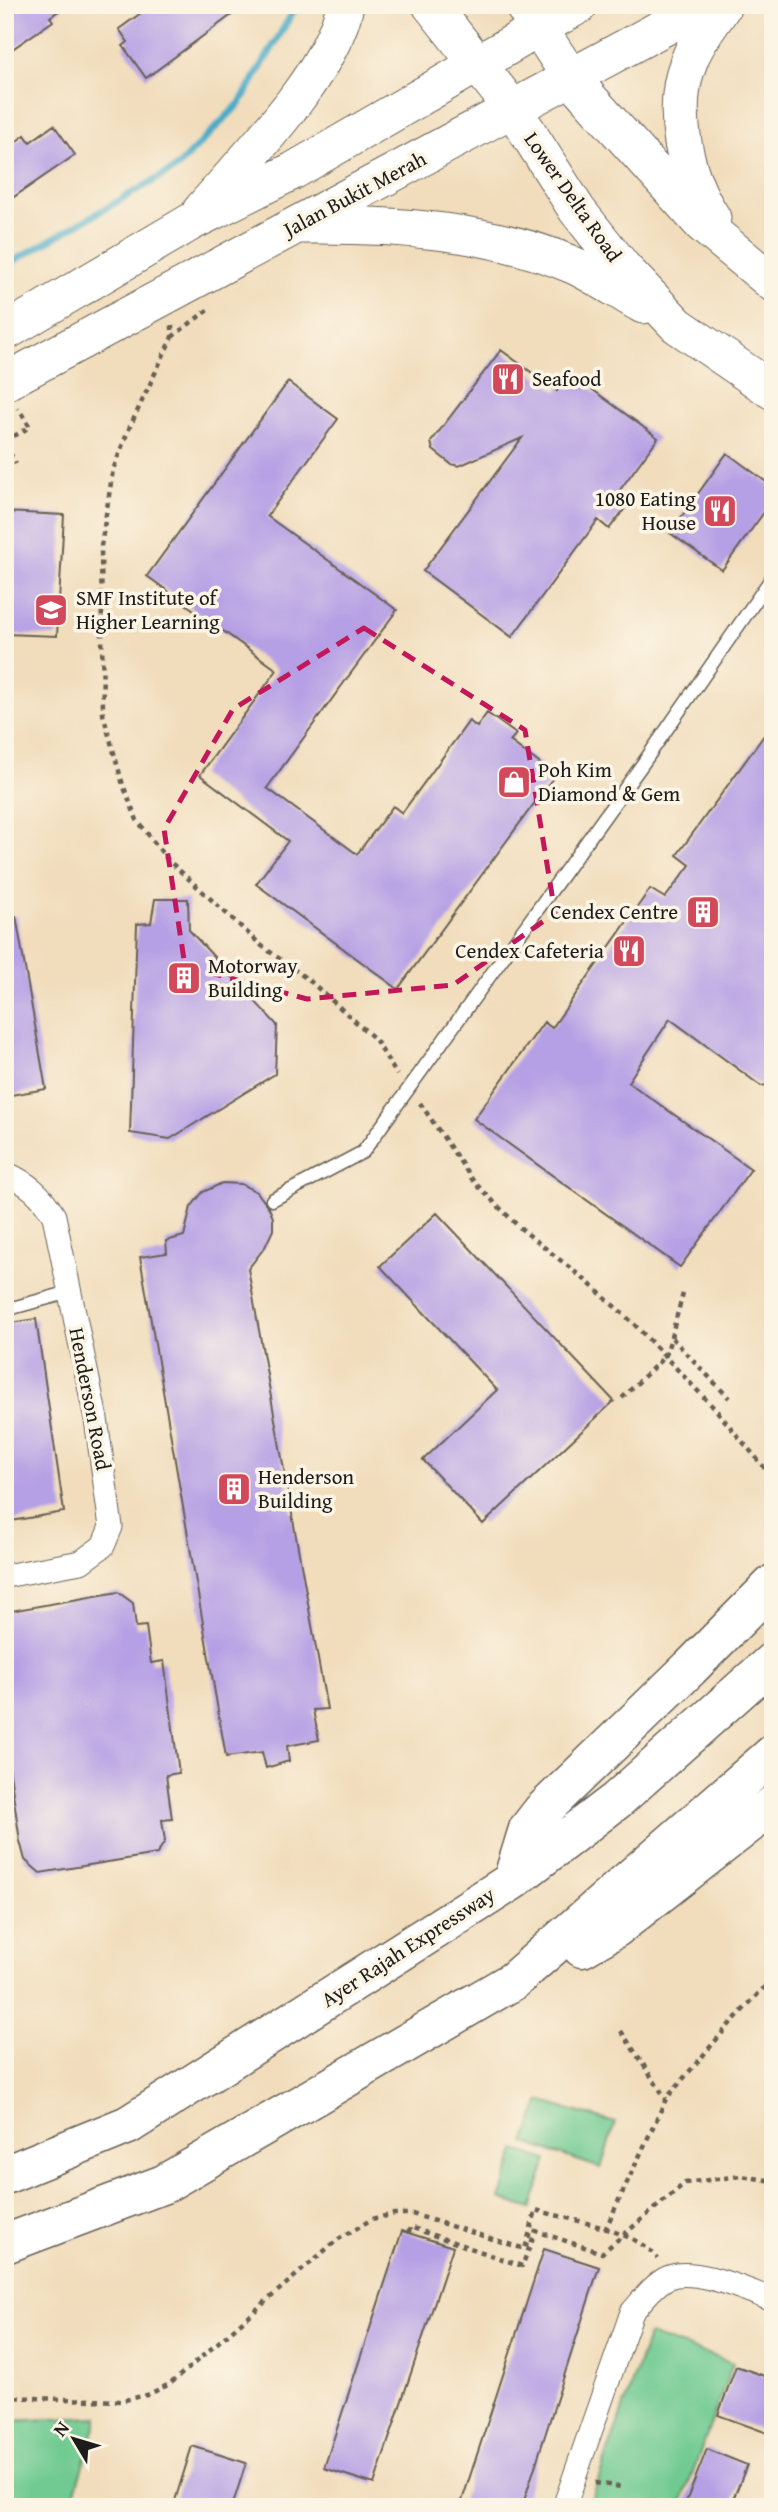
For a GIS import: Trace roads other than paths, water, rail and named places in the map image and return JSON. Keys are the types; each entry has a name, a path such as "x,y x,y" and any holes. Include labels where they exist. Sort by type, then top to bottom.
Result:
{"highway":[{"path":"512,1881 528,1829 542,1811 773,1584"},
{"name":"Ayer Rajah Expressway","path":"5,2175 128,2125 512,1881 617,1800 773,1661"},
{"path":"5,2244 164,2184 513,1981 773,1754"},
{"path":"513,1981 543,1971 616,1928 773,1805"}],"main road":[{"path":"191,222 294,101 323,60 342,20 345,5"},
{"name":"Lower Delta Road","path":"431,5 513,109 577,210 623,268 677,325 773,391"},
{"path":"5,332 191,222 293,172 478,65 530,17 579,5"},
{"name":"Jalan Bukit Merah","path":"10,392 172,292 705,5"},
{"path":"723,5 689,59 682,84 679,117 685,156 705,208 735,252"},
{"path":"530,17 570,76 702,224 773,283"},
{"path":"297,225 371,224 508,242 574,266 677,325"}],"street":[{"name":"Henderson Road","path":"5,1172 43,1197 54,1216 100,1440 111,1527 103,1546 81,1562 5,1576"},
{"path":"564,2507 632,2312 649,2293 669,2277 695,2275 720,2281 773,2301"}],"lane":[{"path":"272,1200 363,1152 644,762 773,576"},
{"path":"5,1310 70,1292"}],"waterway":[{"path":"5,266 176,168 240,103 297,5"}],"place":[{"name":"Seafood","path":"508,379"},
{"name":"1080 Eating House","path":"720,511"},
{"name":"SMF Institute of Higher Learning","path":"51,610"},
{"name":"Poh Kim Diamond & Gem","path":"514,782"},
{"name":"Cendex Centre","path":"703,912"},
{"name":"Cendex Cafeteria","path":"629,951"},
{"name":"Motorway Building","path":"184,978"},
{"name":"Henderson Building","path":"234,1489"}]}
